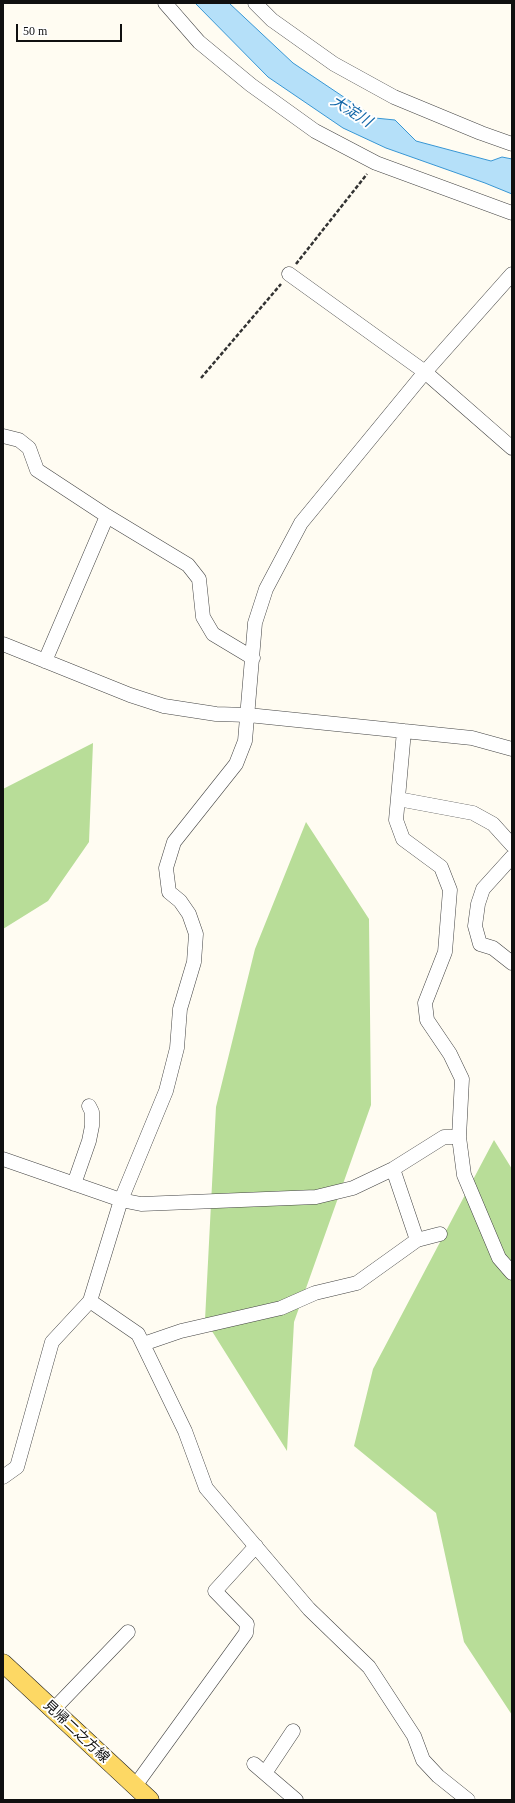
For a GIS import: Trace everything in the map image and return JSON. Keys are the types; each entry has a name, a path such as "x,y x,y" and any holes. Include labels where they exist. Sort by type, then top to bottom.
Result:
{"main road":[{"name":"見帰二之方線","path":"3,1664 150,1800"}],"street":[{"path":"165,3 200,42 250,85 315,131 376,163 512,213"},
{"path":"255,3 272,20 334,64 394,97 481,134 512,144"},
{"path":"289,274 424,372 512,448"},
{"path":"3,1477 17,1467 52,1342 90,1301 121,1200 166,1090 177,1048 180,1009 194,962 196,934 189,914 180,901 169,892 166,868 174,842 236,764 245,741 255,623 266,589 301,523 424,372 512,274"},
{"path":"3,436 20,440 29,448 37,470 107,516 188,565 199,579 202,617 213,634 252,658"},
{"path":"45,661 107,516"},
{"path":"3,644 164,706 216,714 248,715 472,738 512,749"},
{"path":"404,731 396,820 403,839 441,867 450,890 445,952 425,1003 426,1020 450,1054 462,1079 459,1137 464,1175 499,1258 512,1273"},
{"path":"398,799 472,813 493,824 512,845"},
{"path":"512,857 483,889 478,904 475,926 480,944 493,948 512,963"},
{"path":"74,1184 89,1142 92,1126 92,1112 89,1106"},
{"path":"4,1164 74,1184 121,1200 141,1204 316,1197 353,1188 393,1169 444,1137 459,1137"},
{"path":"393,1169 418,1240"},
{"path":"143,1344 181,1330 281,1308 315,1293 357,1283 418,1240 440,1234"},
{"path":"90,1301 138,1334 185,1431 206,1488 309,1609 369,1667 414,1736 423,1760 438,1776 468,1800"},
{"path":"135,1786 246,1633 247,1624 215,1591 256,1546"},
{"path":"53,1710 128,1632"},
{"path":"293,1731 259,1769 296,1800"}],"path":[{"path":"201,378 289,274 376,163"}],"green space":[{"path":"93,743 89,842 48,901 3,929 3,789"},
{"path":"306,822 369,919 371,1105 294,1322 287,1451 205,1320 216,1107 255,949"},
{"path":"494,1140 512,1169 512,1715 464,1642 436,1513 354,1446 373,1369"}],"water":[{"name":"大淀川","path":"195,3 229,3 293,63 375,118 395,120 416,141 491,161 502,157 512,159 512,194 386,148 343,128 268,77"}]}
